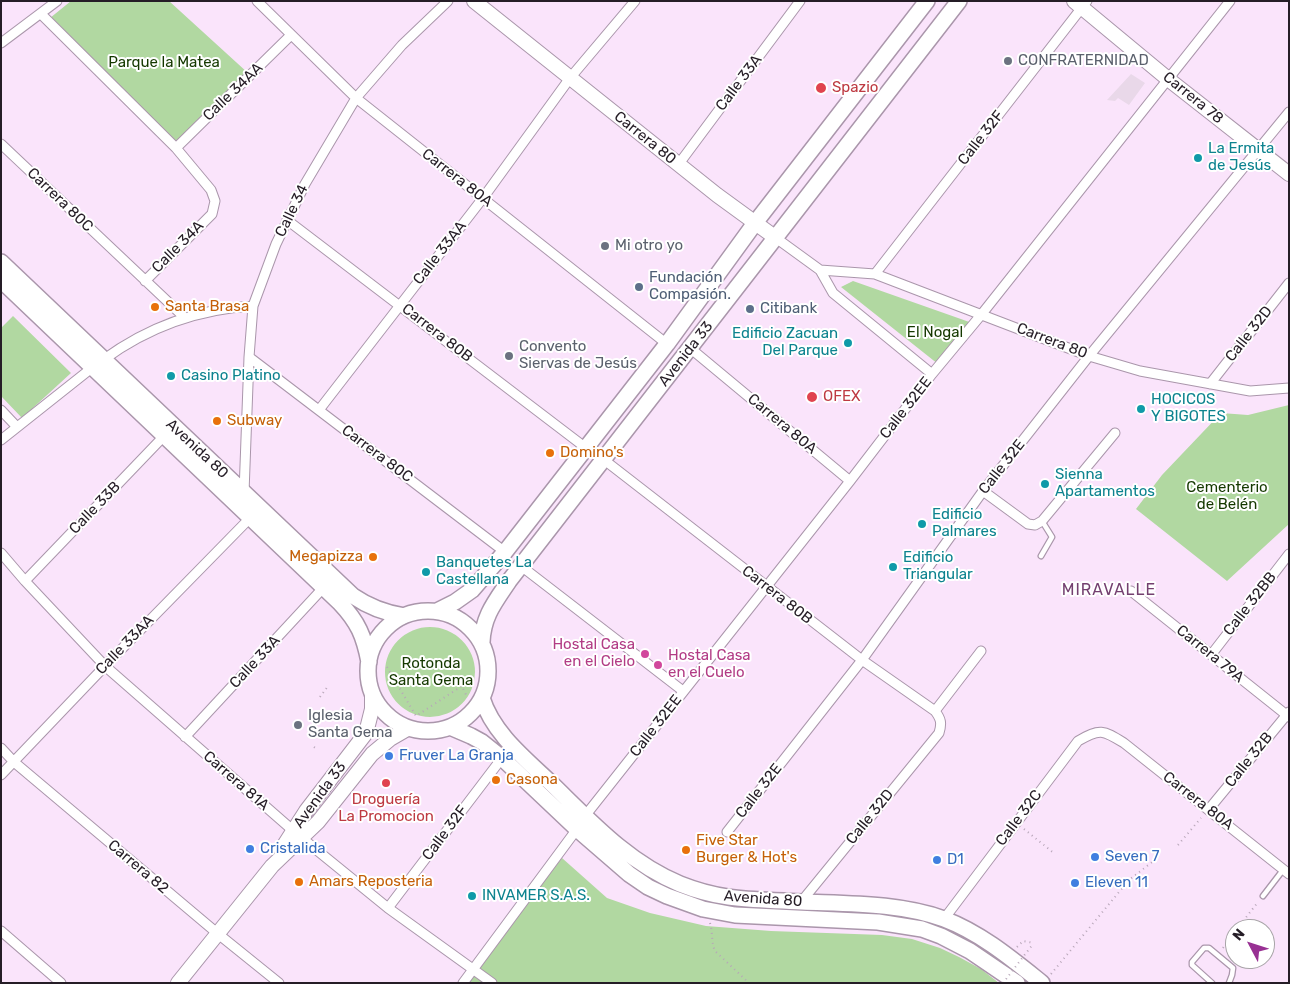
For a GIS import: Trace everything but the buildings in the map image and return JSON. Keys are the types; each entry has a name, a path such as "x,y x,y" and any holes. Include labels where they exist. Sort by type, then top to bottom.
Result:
{"main road":[{"name":"Avenida 33","path":"437,611 455,602 472,590 505,552 667,344 755,223 927,1"},
{"name":"Avenida 33","path":"482,642 482,628 488,613 520,566 959,1"},
{"name":"Avenida 80","path":"1,262 165,435 350,613 365,640 369,662"},
{"name":"Avenida 80","path":"1,280 98,363 244,494 353,596 365,605 390,614 404,616"},
{"path":"422,611 437,611 451,615 463,622 482,642 487,656 487,684 475,698 474,710 463,720 450,727 422,731 409,728 390,718 380,708 372,694 368,679 369,662 373,647 382,632 395,621 404,616 422,611"},
{"name":"Avenida 80","path":"475,698 507,739 616,863 641,882 686,904 703,909 735,914 878,922 922,929 941,936 970,951 1017,983"},
{"name":"Avenida 80","path":"450,727 472,736 581,822 647,868 681,884 718,897 735,900 869,905 916,912 944,919 998,949 1046,979"}],"street":[{"path":"1,43 57,1"},
{"name":"Carrera 80A","path":"257,1 356,98 667,344"},
{"name":"Calle 34","path":"253,306 287,220 313,169 356,98 402,45 448,1"},
{"name":"Carrera 80","path":"474,1 717,196 820,270 833,293 932,374"},
{"name":"Calle 33AA","path":"319,410 483,198 570,78 636,1"},
{"name":"Calle 33A","path":"678,165 800,1"},
{"name":"Calle 32EE","path":"463,983 581,822 683,691 850,481 932,374 1230,1"},
{"name":"Carrera 78","path":"1081,3 1168,79 1289,174"},
{"name":"Calle 32F","path":"875,274 1081,3"},
{"path":"41,14 176,148"},
{"name":"Calle 34AA","path":"176,148 291,35"},
{"name":"Calle 32E","path":"727,832 862,660 983,491 1089,356 1289,112"},
{"name":"Carrera 80C","path":"1,144 184,318"},
{"name":"Calle 34A","path":"145,281 212,214 215,201 211,190 176,148"},
{"name":"Carrera 80B","path":"287,220 400,304 586,448"},
{"name":"Carrera 80","path":"820,270 875,274 1089,356 1140,371 1250,391 1289,388"},
{"name":"Calle 32D","path":"1210,384 1289,283"},
{"path":"1,440 98,363 136,338 159,326 184,318 218,309 253,306 249,357 244,494"},
{"name":"Carrera 80A","path":"690,348 850,481"},
{"name":"Carrera 80C","path":"249,357 505,552"},
{"path":"1,410 17,427"},
{"path":"983,491 1028,524 1042,521 1115,433"},
{"name":"Calle 33B","path":"25,581 165,435"},
{"name":"Carrera 80B","path":"603,459 862,660 935,711"},
{"name":"Calle 33AA","path":"1,775 251,517"},
{"name":"Carrera 81A","path":"1,553 105,666 185,737 297,835 388,908 492,983"},
{"name":"Calle 32BB","path":"1211,655 1289,554"},
{"path":"520,566 683,691"},
{"name":"Calle 33A","path":"185,737 324,587"},
{"name":"Carrera 79A","path":"1131,591 1288,714"},
{"path":"935,711 981,652"},
{"name":"Avenida 33","path":"178,983 297,835 306,811 366,733 372,709 372,694"},
{"name":"Calle 32D","path":"802,902 939,733 942,725 935,711"},
{"name":"Calle 32B","path":"1209,809 1288,714"},
{"name":"Avenida 33","path":"297,835 318,822 372,754 390,739 409,728"},
{"name":"Carrera 80A","path":"1105,731 1124,743 1209,809 1286,872"},
{"name":"Calle 32C","path":"944,919 1078,741 1091,733 1105,731"},
{"name":"Carrera 82","path":"1,748 14,762 279,983"},
{"name":"Calle 32F","path":"388,908 502,758"},
{"path":"1,931 61,983"}],"lane":[{"path":"1041,556 1052,537 1042,521"},
{"path":"1262,896 1286,872"},
{"path":"1212,983 1194,968 1192,962 1204,948 1209,948 1233,968 1230,983"}],"path":[{"path":"387,667 416,716 462,686 475,698"},
{"path":"320,697 329,686"},
{"path":"314,747 318,750"},
{"path":"1178,845 1209,809"},
{"path":"1020,825 1055,854"},
{"path":"1046,979 1128,880 1156,859"},
{"path":"1244,919 1262,896"},
{"path":"708,918 713,932 712,946 715,951 749,983"},
{"path":"1003,983 1034,943 1023,941 1016,949"},
{"path":"1217,955 1225,944"}],"shaded area":[{"path":"1131,74 1145,83 1129,105 1118,98 1115,101 1107,100"}],"green space":[{"name":"Parque la Matea","path":"71,1 169,1 248,73 176,144 50,18"},
{"name":"El Nogal","path":"853,281 975,324 938,364 841,287"},
{"path":"13,316 71,373 22,418 1,396 1,328"},
{"name":"Cementerio de Belén","path":"1289,405 1289,524 1227,581 1136,509 1162,475 1221,413 1248,415"},
{"name":"Rotonda Santa Gema","path":"430,627 447,631 462,640 471,655 475,672 471,689 462,704 447,713 430,717 413,713 398,704 389,689 385,672 389,655 398,640 413,631"},
{"path":"562,858 607,898 650,913 706,926 771,931 882,935 912,939 940,948 959,957 981,969 999,983 464,983"}],"place":[{"name":"CONFRATERNIDAD","path":"1008,61"},
{"name":"Spazio","path":"821,88"},
{"name":"La Ermita de Jesús","path":"1198,158"},
{"name":"Mi otro yo","path":"605,246"},
{"name":"Fundación Compasión.","path":"639,287"},
{"name":"Santa Brasa","path":"155,307"},
{"name":"Citibank","path":"750,309"},
{"name":"Edificio Zacuan Del Parque","path":"848,343"},
{"name":"Convento Siervas de Jesús","path":"509,356"},
{"name":"Casino Platino","path":"171,376"},
{"name":"OFEX","path":"812,397"},
{"name":"HOCICOS Y BIGOTES","path":"1141,409"},
{"name":"Subway","path":"217,421"},
{"name":"Domino's","path":"550,453"},
{"name":"Sienna Apartamentos","path":"1045,484"},
{"name":"Edificio Palmares","path":"922,524"},
{"name":"Megapizza","path":"373,557"},
{"name":"Edificio Triangular","path":"893,567"},
{"name":"Banquetes La Castellana","path":"426,572"},
{"name":"Hostal Casa en el Cielo","path":"645,654"},
{"name":"Hostal Casa en el Cuelo","path":"658,665"},
{"name":"Iglesia Santa Gema","path":"298,725"},
{"name":"Fruver La Granja","path":"389,756"},
{"name":"Casona","path":"496,780"},
{"name":"Droguería La Promocion","path":"386,783"},
{"name":"Cristalida","path":"250,849"},
{"name":"Five Star Burger & Hot's","path":"686,850"},
{"name":"Seven 7","path":"1095,857"},
{"name":"D1","path":"937,860"},
{"name":"Amars Reposteria","path":"299,882"},
{"name":"Eleven 11","path":"1075,883"},
{"name":"INVAMER S.A.S.","path":"472,896"}],"district":[{"name":"MIRAVALLE","path":"1109,590"}]}
